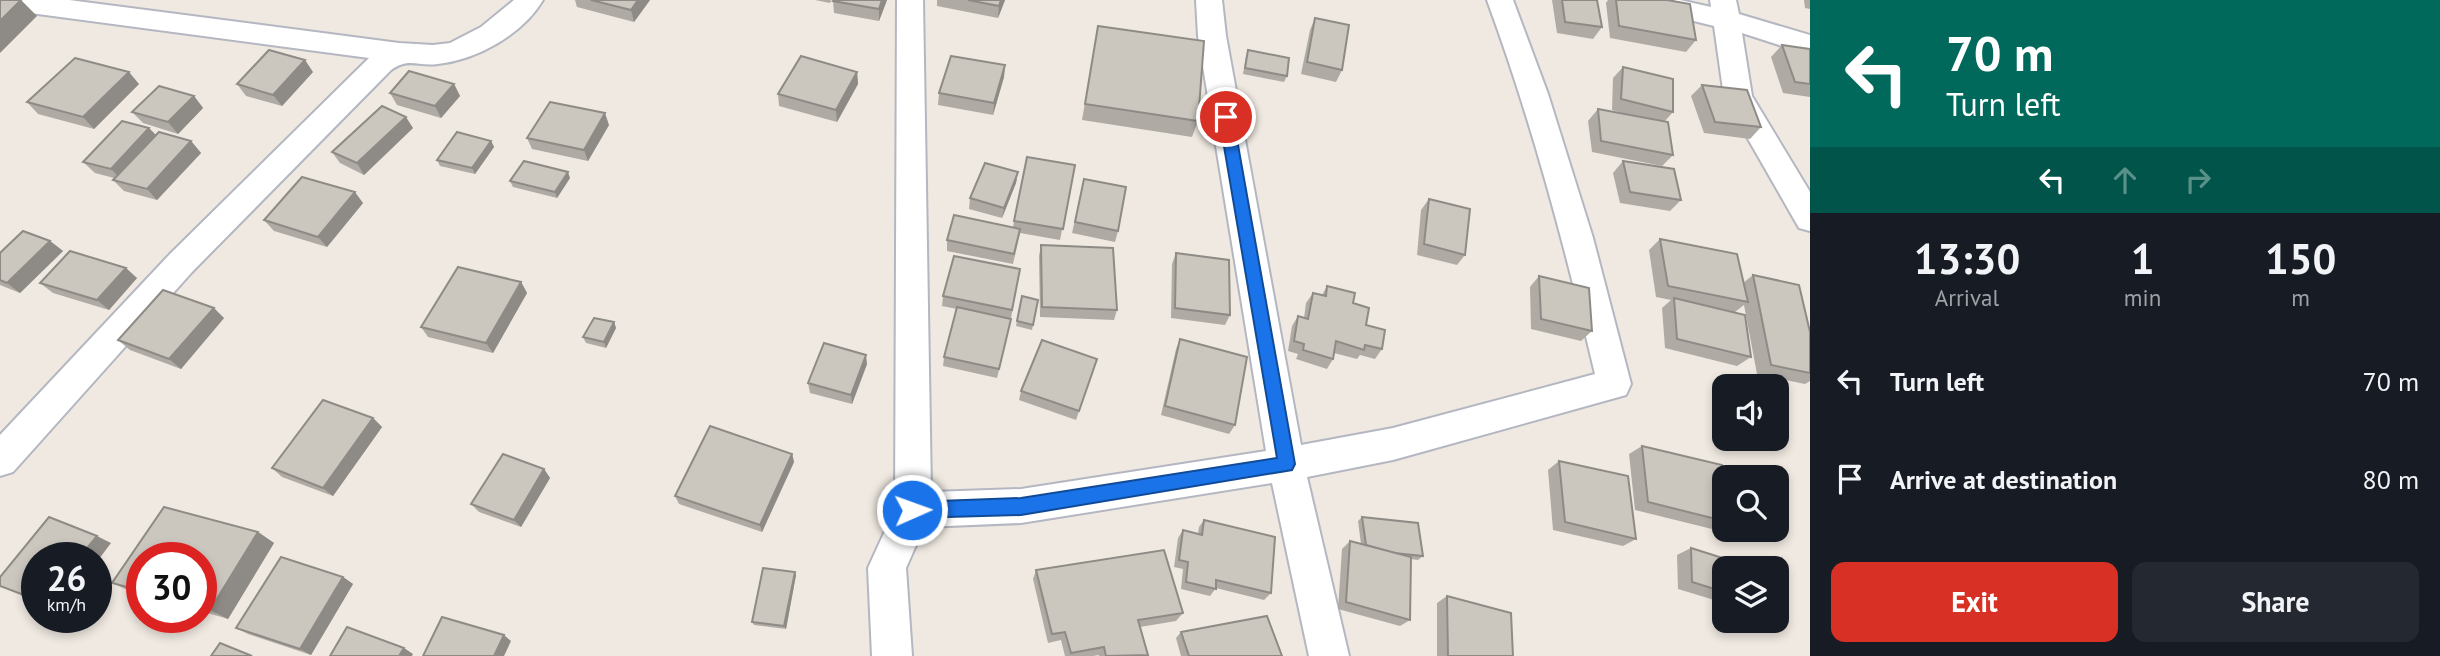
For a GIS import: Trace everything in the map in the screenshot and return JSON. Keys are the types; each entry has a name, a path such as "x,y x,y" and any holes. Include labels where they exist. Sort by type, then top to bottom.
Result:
{"street":[{"path":"0,0 395,52 412,51 440,55 477,43 511,19 530,0"},
{"path":"892,656 887,568 912,510 910,0"},
{"path":"1209,0 1212,36 1286,464 1329,656"},
{"path":"912,510 1021,506 1286,464 1393,444 1614,384 1580,240 1529,74 1500,0"},
{"path":"1642,0 1725,10 1810,45"},
{"path":"1725,10 1738,97 1810,219"},
{"path":"0,460 180,263 395,52"}],"building":[{"path":"0,0 21,0 0,21"},
{"path":"591,0 638,0 631,10"},
{"path":"834,0 882,0 879,9"},
{"path":"968,0 1001,0 999,6"},
{"path":"1562,0 1597,0 1602,27 1565,22"},
{"path":"1616,0 1667,0 1690,4 1696,40 1619,26"},
{"path":"1315,18 1349,25 1342,70 1307,62"},
{"path":"1098,26 1204,41 1198,121 1085,104"},
{"path":"1782,45 1810,49 1810,84 1795,82"},
{"path":"269,50 305,60 273,95 237,84"},
{"path":"1248,50 1289,58 1287,76 1245,68"},
{"path":"801,56 857,72 836,110 778,94"},
{"path":"951,56 1005,65 994,103 939,93"},
{"path":"75,58 129,72 83,117 27,102"},
{"path":"1623,67 1673,79 1673,112 1621,99"},
{"path":"409,71 454,84 435,106 390,93"},
{"path":"1702,85 1747,90 1761,127 1715,122"},
{"path":"159,86 194,96 168,122 132,112"},
{"path":"550,102 605,113 584,150 527,138"},
{"path":"382,106 406,117 357,163 332,152"},
{"path":"1598,109 1668,122 1673,155 1601,141"},
{"path":"122,121 149,128 111,169 83,162"},
{"path":"159,132 191,141 147,189 113,180"},
{"path":"457,132 491,141 472,168 437,160"},
{"path":"1027,157 1075,165 1063,229 1014,221"},
{"path":"524,161 568,172 555,192 510,181"},
{"path":"1623,161 1674,169 1681,200 1630,192"},
{"path":"985,163 1018,172 1004,208 970,198"},
{"path":"302,177 355,192 318,237 264,220"},
{"path":"1084,179 1126,187 1118,231 1075,222"},
{"path":"1429,199 1470,209 1465,255 1424,244"},
{"path":"954,215 1020,229 1014,254 947,240"},
{"path":"23,231 50,241 7,283 0,280 0,253"},
{"path":"1660,239 1737,254 1748,302 1668,286"},
{"path":"1041,245 1113,248 1117,310 1042,307"},
{"path":"70,251 126,268 97,300 40,283"},
{"path":"1176,253 1229,260 1230,315 1175,308"},
{"path":"954,256 1020,269 1012,310 943,296"},
{"path":"458,267 521,282 486,343 421,327"},
{"path":"1753,275 1799,285 1810,332 1810,373 1771,365"},
{"path":"1539,276 1589,288 1592,331 1541,319"},
{"path":"1327,286 1355,293 1353,303 1369,308 1366,325 1385,330 1382,349 1365,345 1364,350 1336,341 1333,359 1303,350 1304,344 1294,341 1298,316 1308,319 1313,293 1326,296"},
{"path":"163,290 214,308 169,359 118,340"},
{"path":"1022,296 1038,300 1033,325 1017,321"},
{"path":"1674,298 1745,315 1751,357 1677,339"},
{"path":"957,307 1011,319 999,369 944,357"},
{"path":"594,318 614,322 604,342 583,337"},
{"path":"1180,339 1247,357 1235,425 1165,406"},
{"path":"1042,340 1097,359 1079,411 1021,391"},
{"path":"824,343 866,355 851,395 808,383"},
{"path":"323,400 373,418 323,488 272,468"},
{"path":"710,426 792,454 760,525 675,496"},
{"path":"1642,446 1722,465 1712,465 1712,518 1648,502"},
{"path":"503,454 544,469 514,520 471,504"},
{"path":"1559,461 1628,476 1636,539 1565,522"},
{"path":"164,507 258,532 217,599 217,542 140,542"},
{"path":"49,517 97,536 92,542 29,542"},
{"path":"1362,517 1418,523 1423,556 1394,553 1366,545"},
{"path":"1204,520 1275,537 1271,593 1216,580 1216,589 1186,582 1188,562 1179,560 1183,530 1202,535"},
{"path":"1350,541 1411,557 1410,620 1346,602"},
{"path":"1691,548 1716,556 1712,556 1712,588 1692,582"},
{"path":"1164,550 1183,613 1138,620 1148,655 1106,656 1104,647 1071,653 1065,632 1052,634 1036,570"},
{"path":"21,551 21,594 0,586 0,577"},
{"path":"281,557 343,577 300,649 236,628"},
{"path":"126,563 126,587 112,583"},
{"path":"763,568 795,572 784,626 752,622"},
{"path":"1447,596 1511,613 1513,656 1448,656"},
{"path":"1267,616 1282,656 1189,656 1181,632"},
{"path":"442,617 504,635 494,656 423,656"},
{"path":"347,627 404,648 399,656 330,656"},
{"path":"220,643 252,656 211,656"}],"route":[{"path":"912,510 1021,506 1286,464 1226,117"}]}
